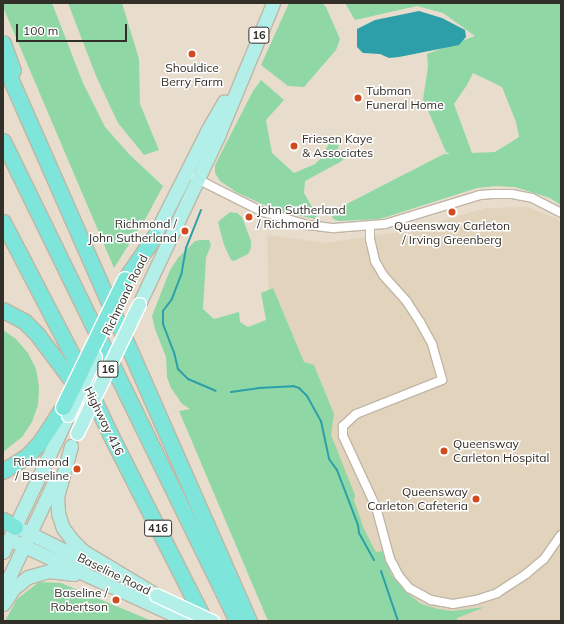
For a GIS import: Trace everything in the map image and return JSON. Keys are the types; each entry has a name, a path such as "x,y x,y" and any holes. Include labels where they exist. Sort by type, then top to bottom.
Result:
{"highway":[{"path":"3,43 51,168"},
{"path":"3,62 51,168 119,327 249,621"},
{"path":"3,141 237,621"},
{"name":"Highway 416","path":"3,222 76,362 110,434 205,621"},
{"path":"3,471 26,456 40,442 65,411 127,283 154,236"},
{"path":"3,310 24,322 37,334 110,434"}],"main road":[{"name":"Richmond Road","path":"3,590 198,179 273,3"},
{"name":"Richmond Road","path":"154,236 207,131 245,68"},
{"path":"3,552 9,529 65,411"},
{"path":"72,446 57,497 58,513 63,528 83,551 156,595"},
{"name":"Baseline Road","path":"9,529 30,534 212,621"},
{"name":"Baseline Road","path":"9,529 24,546 187,621"},
{"path":"3,604 19,583 28,577 41,573 63,572 102,582"}],"street":[{"path":"188,170 198,179 263,212 308,225 334,228 370,226 404,219 480,195 493,194 512,194 532,198 561,213"},
{"path":"370,226 370,239 375,261 383,275 407,302 420,322 432,344 442,380 356,414 343,426 343,436 376,507 390,559 399,576 409,588 431,600 453,604 476,600 497,593 526,574 544,559 561,535"}],"shaded area":[{"name":"Queensway Carleton Hospital","path":"528,207 556,218 561,222 561,621 422,621 355,528 269,306 267,235 326,243 412,230 485,208"}],"green space":[{"path":"3,3 52,3 83,83 105,127 130,155 163,186 147,216 114,268 3,7"},
{"path":"68,3 122,3 139,59 140,104 159,150 144,155 118,123 96,76"},
{"path":"289,3 322,3 326,7 340,39 336,50 304,87 288,86 261,65"},
{"path":"345,3 561,3 561,205 550,198 515,187 496,186 477,188 380,219 339,221 333,219 331,212 444,154 450,154 446,152 423,99 428,67 427,54 475,36 443,13 417,6 355,20","holes":["473,73 502,87 516,122 519,137 495,152 472,153 454,104"]},
{"path":"261,80 284,100 266,120 272,153 294,173 315,164 321,158 331,140 339,143 337,154 345,157 342,161 305,181 304,193 314,210 320,212 315,219 284,212 262,204 236,192 220,181 215,173 215,165 253,91"},
{"path":"230,212 237,213 242,217 251,241 251,248 248,254 234,261 231,260 224,245 218,222"},
{"path":"209,240 211,245 206,258 203,309 214,319 239,312 240,322 248,327 266,320 261,293 273,288 304,362 314,365 334,414 331,435 355,495 354,500 364,529 376,552 382,551 391,574 406,592 421,604 452,611 485,607 457,618 457,621 268,621 179,411 190,409 182,404 171,388 167,377 166,357 155,329 152,316 170,270 178,258 195,241"},
{"path":"3,330 16,339 28,353 36,369 39,387 38,405 32,422 22,437 3,452"},
{"path":"39,582 61,583 152,621 5,621 17,599"}],"water":[{"path":"419,11 442,18 465,30 466,37 459,45 389,58 380,54 363,53 357,47 357,29 375,20"}],"waterway":[{"path":"201,210 186,248 181,275 172,299 163,311 163,324 174,352 178,369 188,379 216,391"},
{"path":"231,392 258,388 293,386 299,388 307,396 321,421 329,459 337,470 358,525 359,533 374,560"},
{"path":"381,571 398,621"}],"place":[{"name":"Shouldice Berry Farm","path":"192,54"},
{"name":"Tubman Funeral Home","path":"358,98"},
{"name":"Friesen Kaye & Associates","path":"294,146"},
{"name":"Queensway Carleton / Irving Greenberg","path":"452,212"},
{"name":"John Sutherland / Richmond","path":"249,217"},
{"name":"Richmond / John Sutherland","path":"185,231"},
{"name":"Queensway Carleton Hospital","path":"444,451"},
{"name":"Richmond / Baseline","path":"77,469"},
{"name":"Queensway Carleton Cafeteria","path":"476,499"},
{"name":"Baseline / Robertson","path":"116,600"}]}
